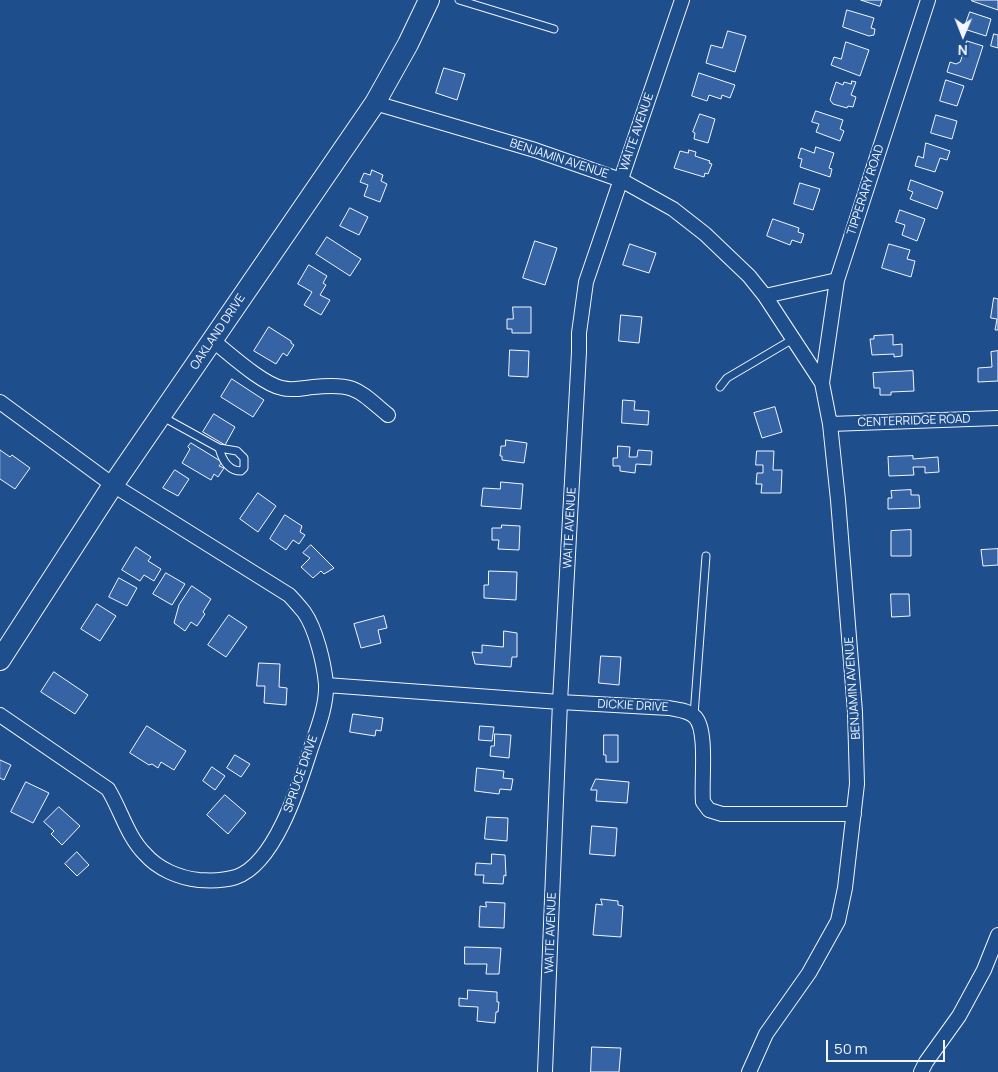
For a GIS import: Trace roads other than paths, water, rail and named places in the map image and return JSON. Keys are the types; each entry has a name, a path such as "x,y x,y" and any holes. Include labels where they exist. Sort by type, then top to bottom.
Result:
{"main road":[{"name":"OAKLAND DRIVE","path":"0,660 160,416 374,103 408,44 429,0"}],"street":[{"name":"WAITE AVENUE","path":"546,1072 560,702 580,352 579,333 586,282 682,0"},
{"name":"TIPPERARY ROAD","path":"822,383 837,280 928,0"},
{"name":"BENJAMIN AVENUE","path":"374,103 535,150 621,180 673,209 729,255 765,296 822,383 830,424 838,500 856,712 857,784 854,814 845,888 838,921 809,973 766,1034 749,1072"},
{"path":"765,296 837,280"},
{"path":"212,340 256,374 275,386 291,389 334,385 352,388 360,391 388,415"},
{"name":"SPRUCE DRIVE","path":"0,402 114,485 289,595 304,613 313,632 322,659 326,685 323,709 299,787 285,820 268,848 254,866 238,876 217,881 192,879 169,872 145,855 129,833 116,801 108,789 0,715"},
{"name":"CENTERRIDGE ROAD","path":"830,424 998,418"},
{"name":"DICKIE DRIVE","path":"326,685 669,708 685,711 694,716"},
{"path":"694,716 700,723 703,736 703,802 709,810 722,814 854,814"},
{"path":"921,1072 959,1016 984,970 998,935"}],"lane":[{"path":"459,0 554,29"},
{"path":"720,387 727,378 793,339"},
{"path":"160,416 219,448"},
{"path":"694,716 706,556"}]}
